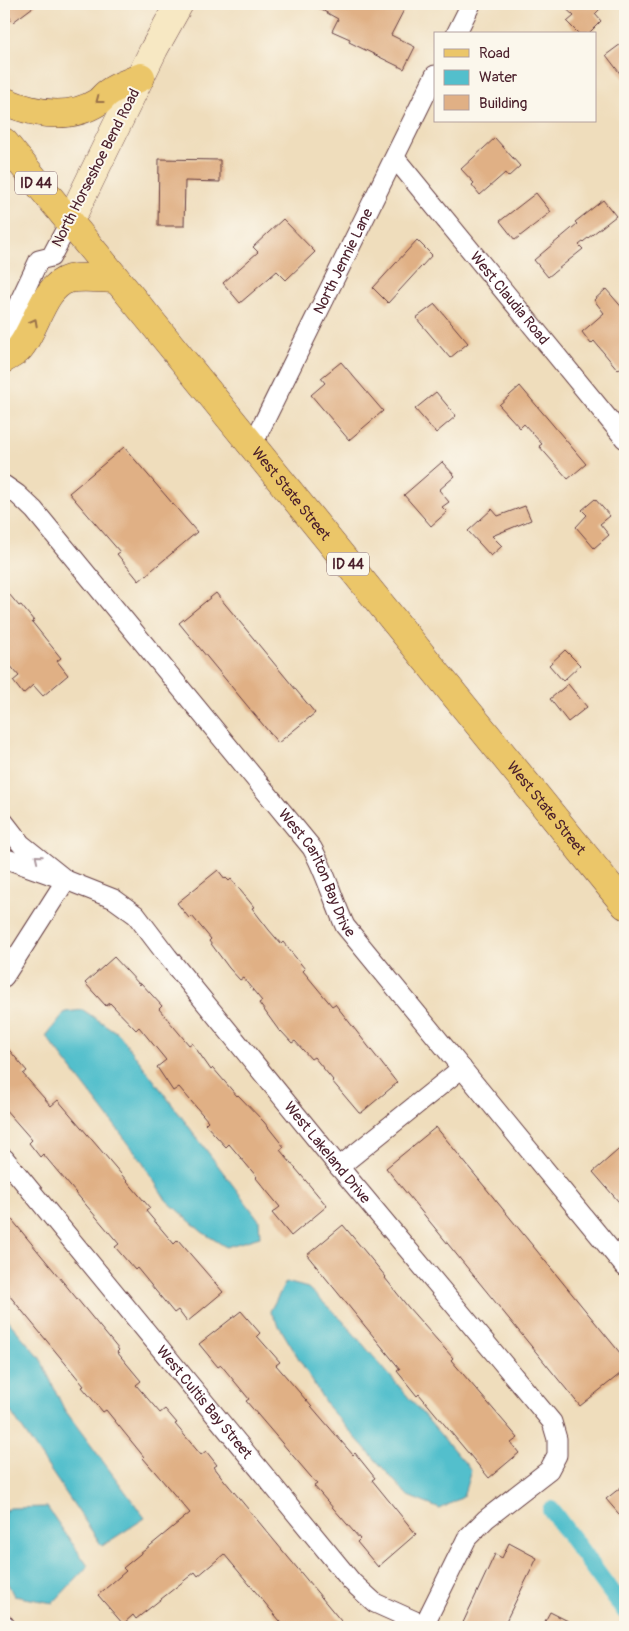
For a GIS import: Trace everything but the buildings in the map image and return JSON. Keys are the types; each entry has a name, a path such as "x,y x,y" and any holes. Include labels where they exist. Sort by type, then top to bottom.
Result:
{"main road":[{"path":"4,101 22,109 42,114 65,114 84,109 99,102 109,92 141,77"},
{"name":"ID 44","path":"4,142 69,222"},
{"name":"West State Street","path":"69,222 625,905"},
{"path":"4,359 21,347 48,296 57,285 76,278 116,279"}],"street":[{"name":"North Horseshoe Bend Road","path":"4,354 12,315 39,260 51,257 179,4"},
{"path":"457,32 471,4"},
{"name":"North Jennie Lane","path":"252,446 434,78"},
{"name":"West Claudia Road","path":"395,158 625,438"},
{"name":"West Carlton Bay Drive","path":"4,485 34,510 312,848 345,926 625,1267"},
{"name":"West Lakeland Drive","path":"4,822 20,844 66,880"},
{"name":"West Lakeland Drive","path":"4,858 114,899 136,915 339,1167 552,1422 557,1439 557,1455 549,1470 486,1520 467,1538 424,1626"},
{"path":"4,977 66,880"},
{"path":"339,1167 462,1068"},
{"name":"West Cultis Bay Street","path":"4,1158 352,1582 375,1603 424,1626"}],"water":[{"path":"83,1010 119,1034 259,1220 260,1237 226,1247 202,1232 166,1200 139,1157 46,1036 65,1012"},
{"path":"286,1282 308,1288 342,1320 471,1470 463,1497 440,1509 408,1496 328,1407 270,1311"},
{"path":"4,1316 40,1358 64,1409 145,1518 102,1546 4,1402"},
{"path":"47,1507 88,1566 53,1603 14,1596 4,1576 4,1512 10,1508"}],"waterway":[{"path":"551,1510 625,1611"}]}
